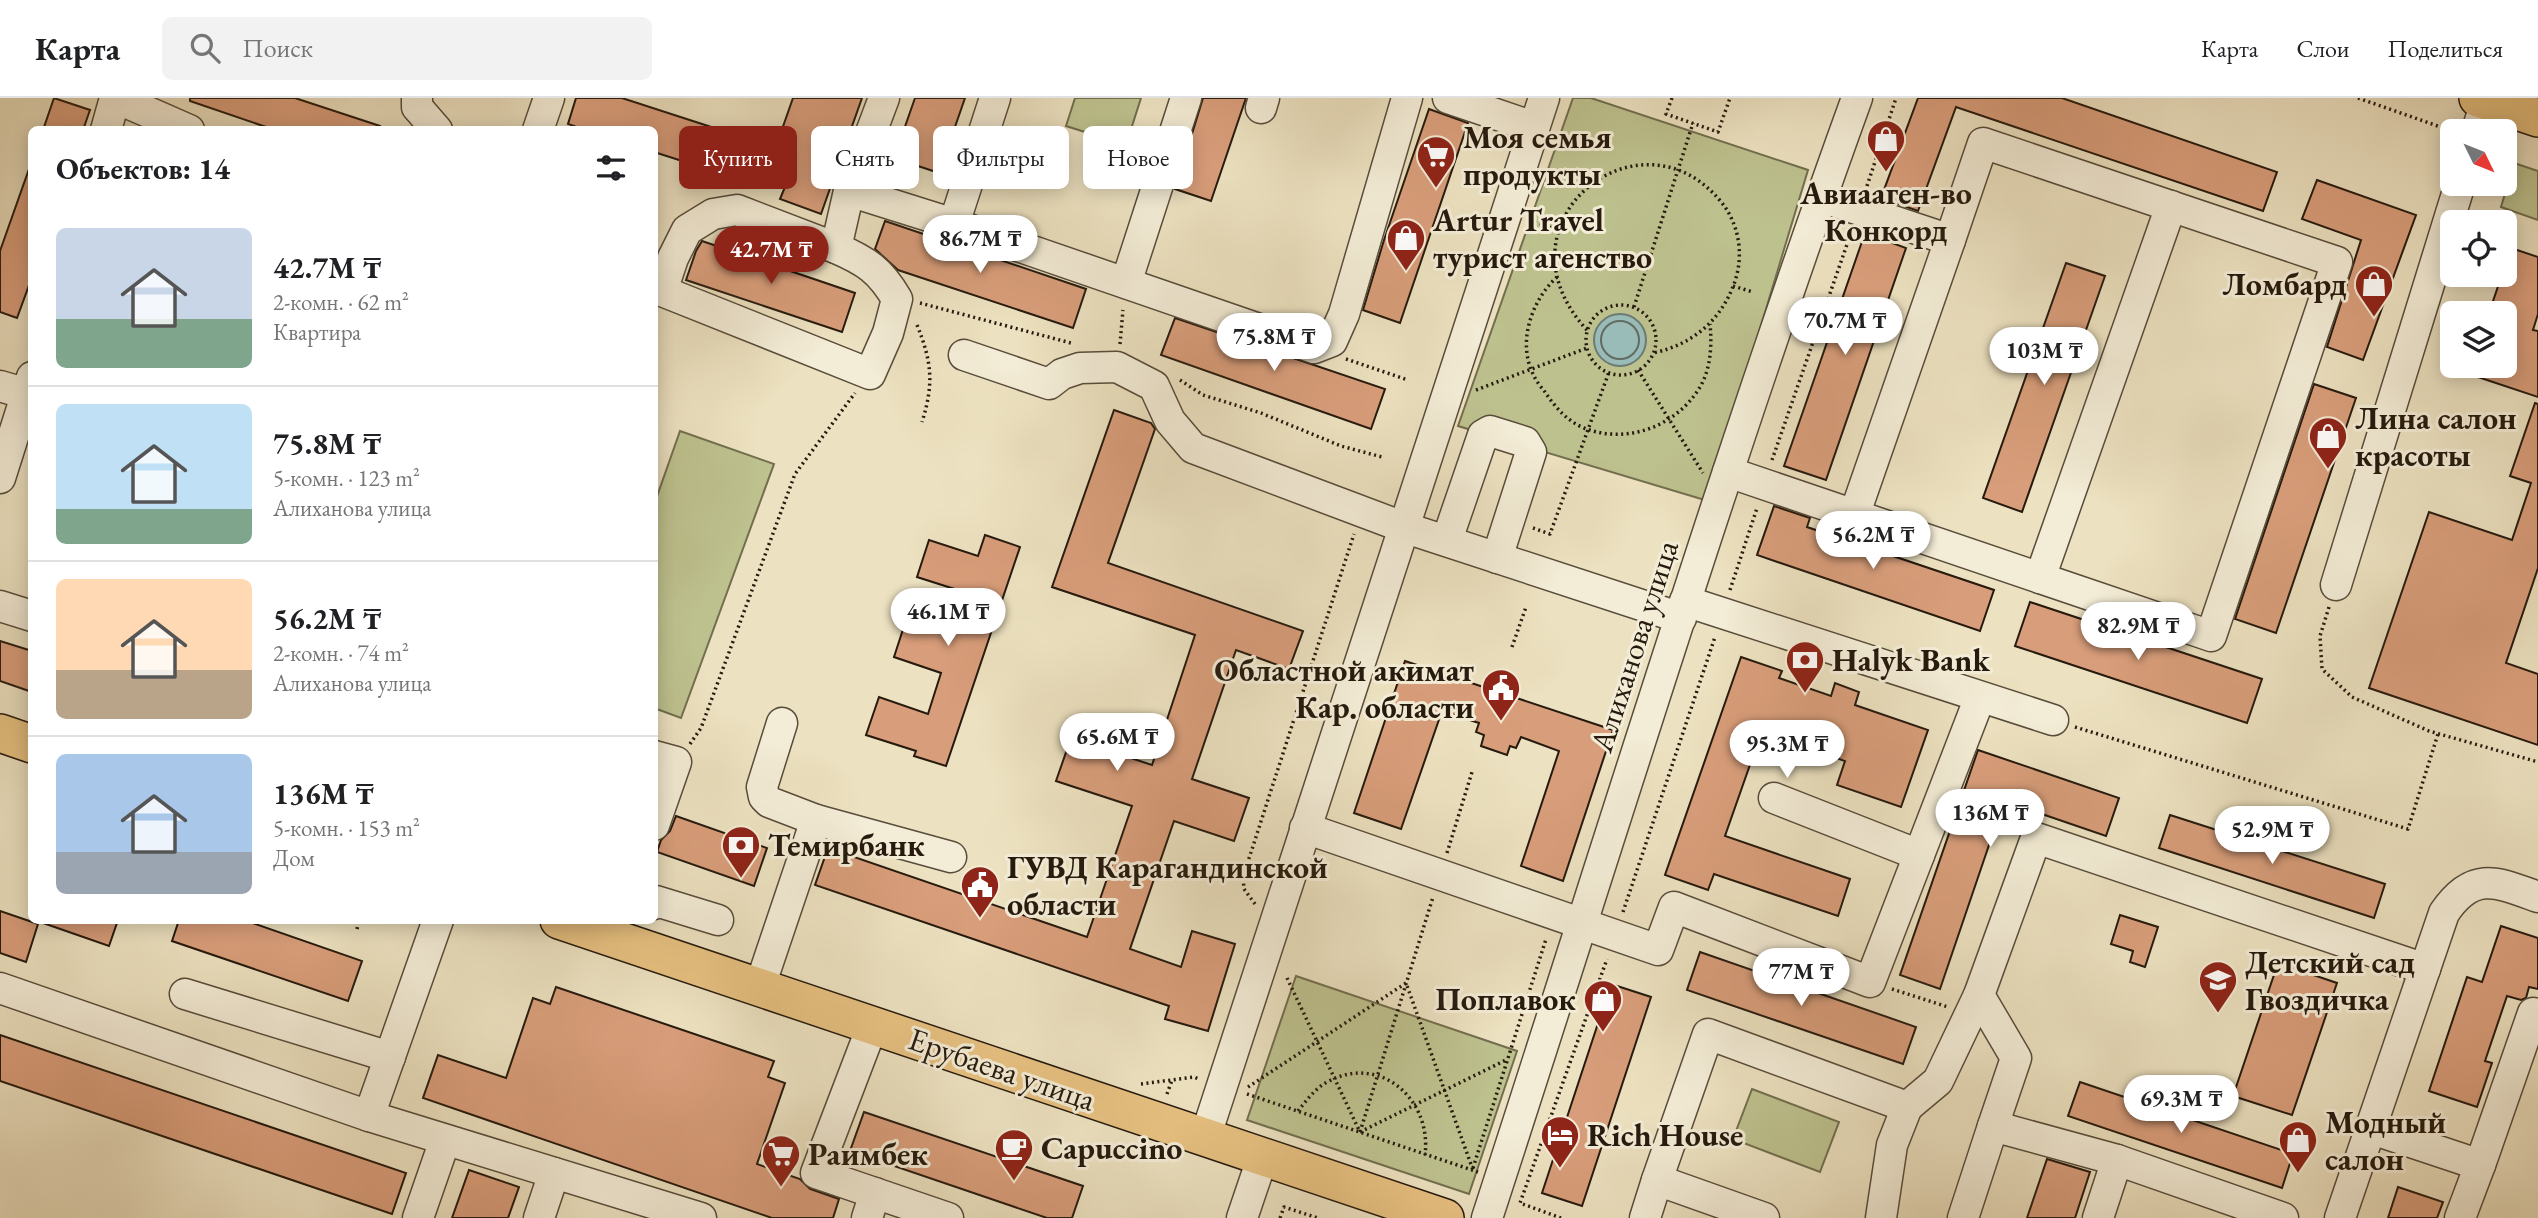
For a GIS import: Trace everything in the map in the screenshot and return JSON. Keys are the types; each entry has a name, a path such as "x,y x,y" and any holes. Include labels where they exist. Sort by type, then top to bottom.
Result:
{"main road":[{"path":"2482,107 2538,118"},
{"path":"0,733 28,743"},
{"name":"Ерубаева улица","path":"585,924 631,931 760,986 1445,1218"}],"street":[{"path":"107,126 116,98 180,126"},
{"path":"539,126 549,98"},
{"path":"836,248 849,191 884,98"},
{"path":"954,224 995,98"},
{"path":"1126,283 1186,98"},
{"path":"849,191 954,224 1314,348 1332,341 1343,314 1408,98"},
{"path":"1448,98 1534,127"},
{"path":"1205,1138 1544,98"},
{"name":"Алиханова улица","path":"1486,1218 1683,610 1716,473 1857,98"},
{"path":"414,111 433,126"},
{"path":"1716,473 1764,485 1854,516 2211,636 2337,262 1983,143 1854,516"},
{"path":"2336,585 2456,196"},
{"path":"1821,197 1950,240"},
{"path":"2040,578 2171,206"},
{"path":"737,210 836,248 872,267 885,279 897,299 888,333 870,374 658,289 687,230 713,214 737,210"},
{"path":"964,355 1049,384 1062,374 1080,368 1117,368 1154,386 1170,421 1193,448 1361,512 1497,558 1683,610 1723,613 2053,720"},
{"path":"0,478 19,385"},
{"path":"1447,540 1483,435 1490,431 1525,442 1531,452 1497,558"},
{"path":"0,606 28,616"},
{"path":"1305,828 1658,950 1674,906 1870,982 1980,697"},
{"path":"782,723 762,787 764,797 769,802 816,820 951,857"},
{"path":"658,801 665,759"},
{"path":"1774,798 1919,855"},
{"path":"760,986 816,820"},
{"path":"1881,1218 1892,1145 1907,1107 1938,1081 1975,1005 2036,838 2425,969"},
{"path":"2340,1218 2444,913 2453,899 2481,883 2497,882 2538,897"},
{"path":"658,902 718,920"},
{"path":"369,1116 437,924"},
{"path":"0,988 369,1116 701,1218"},
{"path":"185,994 390,1057"},
{"path":"1963,1218 2016,1058 1975,1005"},
{"path":"2460,1218 2533,1013 2538,1015"},
{"path":"873,1024 816,1173 871,1205 948,1218"},
{"path":"1645,1218 1708,1034 1907,1107"},
{"path":"1993,1126 2117,1160 2283,1218"},
{"path":"2372,1129 2480,1165"},
{"path":"418,1218 445,1140"},
{"path":"1242,1218 1263,1156"},
{"path":"2098,1218 2117,1160"},
{"path":"539,1218 554,1173"},
{"path":"1657,1180 1764,1218"}],"path":[{"path":"1672,98 1666,114 1718,132 1730,98"},
{"path":"1499,1180 1616,935 1764,485 1896,98"},
{"path":"2358,98 2440,127"},
{"path":"1634,307 1693,123"},
{"path":"1587,330 1570,309 1553,260 1558,230 1565,213 1580,194 1599,178 1621,168 1646,165 1678,171 1693,177 1713,191 1728,210 1737,233 1740,258 1726,303 1710,324 1683,344 1653,353"},
{"path":"1524,218 1558,230"},
{"path":"1557,276 1542,293 1532,313 1527,344 1531,369 1558,410 1588,429 1628,434 1657,427 1682,410 1701,386 1710,357 1710,324"},
{"path":"1119,354 1126,283"},
{"path":"1733,286 1752,292"},
{"path":"897,299 917,324 928,352 930,398 922,422"},
{"path":"1622,304 1634,307 1651,322 1655,333 1653,353 1638,370 1625,374 1609,372 1594,363 1587,348 1587,330 1600,311 1610,306 1622,304"},
{"path":"1314,348 1408,380"},
{"path":"1466,394 1587,348"},
{"path":"1638,370 1669,419 1716,473"},
{"path":"1550,534 1609,372"},
{"path":"665,759 701,728 795,474 870,374"},
{"path":"1261,413 1341,446 1382,457"},
{"path":"1272,929 1244,889 1243,877 1361,512"},
{"path":"1512,647 1526,607"},
{"path":"2320,636 2322,669 2352,697 2438,734 2538,762"},
{"path":"2053,720 2408,829 2438,734"},
{"path":"1360,1132 1472,772"},
{"path":"357,929 358,924"},
{"path":"1499,1180 1508,1059 1547,936"},
{"path":"1287,978 1360,1132"},
{"path":"1870,982 1975,1005"},
{"path":"1406,983 1241,1092 1499,1180"},
{"path":"1406,983 1444,1091 1499,1180 1520,1203 1561,1218"},
{"path":"1360,1132 1508,1059"},
{"path":"1298,1111 1310,1095 1334,1079 1350,1074 1377,1076 1395,1083 1412,1098 1423,1118 1427,1141 1425,1155"},
{"path":"1140,1084 1194,1077 1222,1086"},
{"path":"1280,1218 1284,1207 1318,1218"}],"green space":[{"path":"1075,98 1141,98 1132,126 1083,126 1083,131 1066,126"},
{"path":"1573,98 1591,98 1808,170 1708,501 1458,426"},
{"path":"2517,164 2538,171 2538,220 2517,213 2517,210 2501,207 2504,196 2517,196"},
{"path":"680,431 774,464 681,718 658,709 658,493"},
{"path":"1296,976 1517,1051 1469,1194 1247,1120"},
{"path":"1752,1089 1839,1122 1820,1172 1733,1139"}],"water":[{"path":"1620,314 1630,316 1638,322 1644,330 1644,350 1638,358 1630,364 1620,366 1610,364 1602,358 1596,350 1594,340 1596,330 1602,322 1610,316"}],"building":[{"path":"54,98 90,110 84,126 44,126"},
{"path":"190,98 295,98 380,126 263,126 190,101"},
{"path":"576,98 622,98 708,126 679,126 679,160 658,153 658,126 568,124"},
{"path":"793,98 862,98 852,126 811,126 811,189 830,189 821,214 780,199 784,189 797,189 797,126 783,126"},
{"path":"915,98 965,98 955,126 933,126 933,171 919,166 919,126 905,126"},
{"path":"1203,98 1246,98 1211,201 1175,189 1193,189 1193,130"},
{"path":"1918,98 2062,98 2277,172 2263,211 1956,107 1918,211 1881,198"},
{"path":"1429,109 1468,123 1400,323 1363,310"},
{"path":"28,172 28,288 17,318 0,312 0,251"},
{"path":"2317,180 2416,215 2363,360 2327,347 2361,240 2302,219"},
{"path":"885,221 1086,289 1073,328 898,270 875,249"},
{"path":"1865,233 1906,248 1826,480 1784,466"},
{"path":"702,241 855,293 842,332 686,280"},
{"path":"2517,250 2538,257 2538,314 2533,330 2538,331 2538,397 2481,378 2517,378 2517,301 2493,301 2498,287 2517,287"},
{"path":"2066,263 2105,276 2022,512 1983,498"},
{"path":"1175,318 1385,389 1371,429 1161,355"},
{"path":"2314,384 2356,398 2276,633 2235,619"},
{"path":"2535,403 2538,404 2538,568 2506,663 2538,674 2538,745 2369,688 2429,512 2512,540 2531,483 2510,476"},
{"path":"1114,410 1151,423 1155,429 1108,563 1303,631 1289,669 1236,650 1192,779 1249,798 1234,841 1174,821 1130,949 1181,967 1192,931 1235,944 1208,1031 1165,1019 1169,1006 815,885 828,848 1087,937 1132,806 1056,781 1071,738 1152,765 1195,635 1052,587"},
{"path":"1774,506 1810,518 1807,527 1994,590 1980,631 1757,555"},
{"path":"985,535 1020,547 946,766 914,756 916,751 866,735 879,697 928,714 941,673 894,657 907,617 954,632 967,593 917,577 929,540 978,556"},
{"path":"2030,602 2262,679 2247,723 2015,646"},
{"path":"0,641 28,650 28,691 0,681"},
{"path":"1741,657 1782,671 1779,678 1831,696 1835,683 1859,692 1855,705 1928,730 1901,807 1837,785 1845,761 1805,747 1808,737 1765,722 1725,836 1850,879 1838,916 1714,874 1708,890 1665,875"},
{"path":"1405,661 1613,730 1563,881 1521,866 1559,751 1521,737 1516,748 1510,746 1507,755 1481,746 1484,735 1476,732 1479,723 1442,711 1401,829 1354,813"},
{"path":"1978,750 2119,798 2106,836 2004,801 1940,989 1900,975"},
{"path":"2170,815 2385,884 2374,918 2159,848"},
{"path":"676,816 767,848 754,886 658,852 661,840 670,831"},
{"path":"0,911 28,921 28,924 38,924 26,962 0,953"},
{"path":"2120,915 2158,927 2145,967 2130,962 2133,951 2111,944"},
{"path":"46,924 117,924 109,946"},
{"path":"178,924 256,924 362,961 348,1001 172,941"},
{"path":"2501,926 2538,938 2538,989 2529,987 2526,998 2521,1000 2507,996 2485,1061 2492,1063 2477,1107 2429,1091 2467,977 2482,982"},
{"path":"1700,952 1916,1027 1903,1064 1687,990"},
{"path":"2278,963 2337,983 2292,1115 2233,1096"},
{"path":"1611,984 1651,997 1582,1206 1542,1193"},
{"path":"556,987 774,1061 768,1077 785,1083 757,1164 800,1179 810,1189 839,1199 833,1218 772,1218 423,1098 438,1055 506,1078 533,998 550,1004"},
{"path":"0,1035 406,1173 392,1214 0,1081"},
{"path":"2080,1082 2293,1154 2282,1188 2068,1116"},
{"path":"864,1112 1083,1186 1072,1218 1047,1218 850,1151"},
{"path":"2047,1159 2090,1172 2075,1218 2027,1218"},
{"path":"469,1170 519,1187 508,1218 452,1218"},
{"path":"2398,1187 2443,1202 2437,1218 2388,1218"}],"place":[{"name":"Авиааген-во Конкорд","path":"1886,173"},
{"name":"Моя семья продукты","path":"1436,189"},
{"name":"Artur Travel турист агенство","path":"1406,272"},
{"name":"Ломбард","path":"2374,318"},
{"name":"Лина салон красоты","path":"2328,470"},
{"name":"Halyk Bank","path":"1805,694"},
{"name":"Областной акимат Кар. области","path":"1501,722"},
{"name":"Темирбанк","path":"741,879"},
{"name":"ГУВД Карагандинской области","path":"980,919"},
{"name":"Детский сад Гвоздичка","path":"2218,1014"},
{"name":"Поплавок","path":"1603,1033"},
{"name":"Rich House","path":"1560,1169"},
{"name":"Модный салон","path":"2298,1174"},
{"name":"Capuccino","path":"1014,1182"},
{"name":"Раимбек","path":"781,1188"}]}
